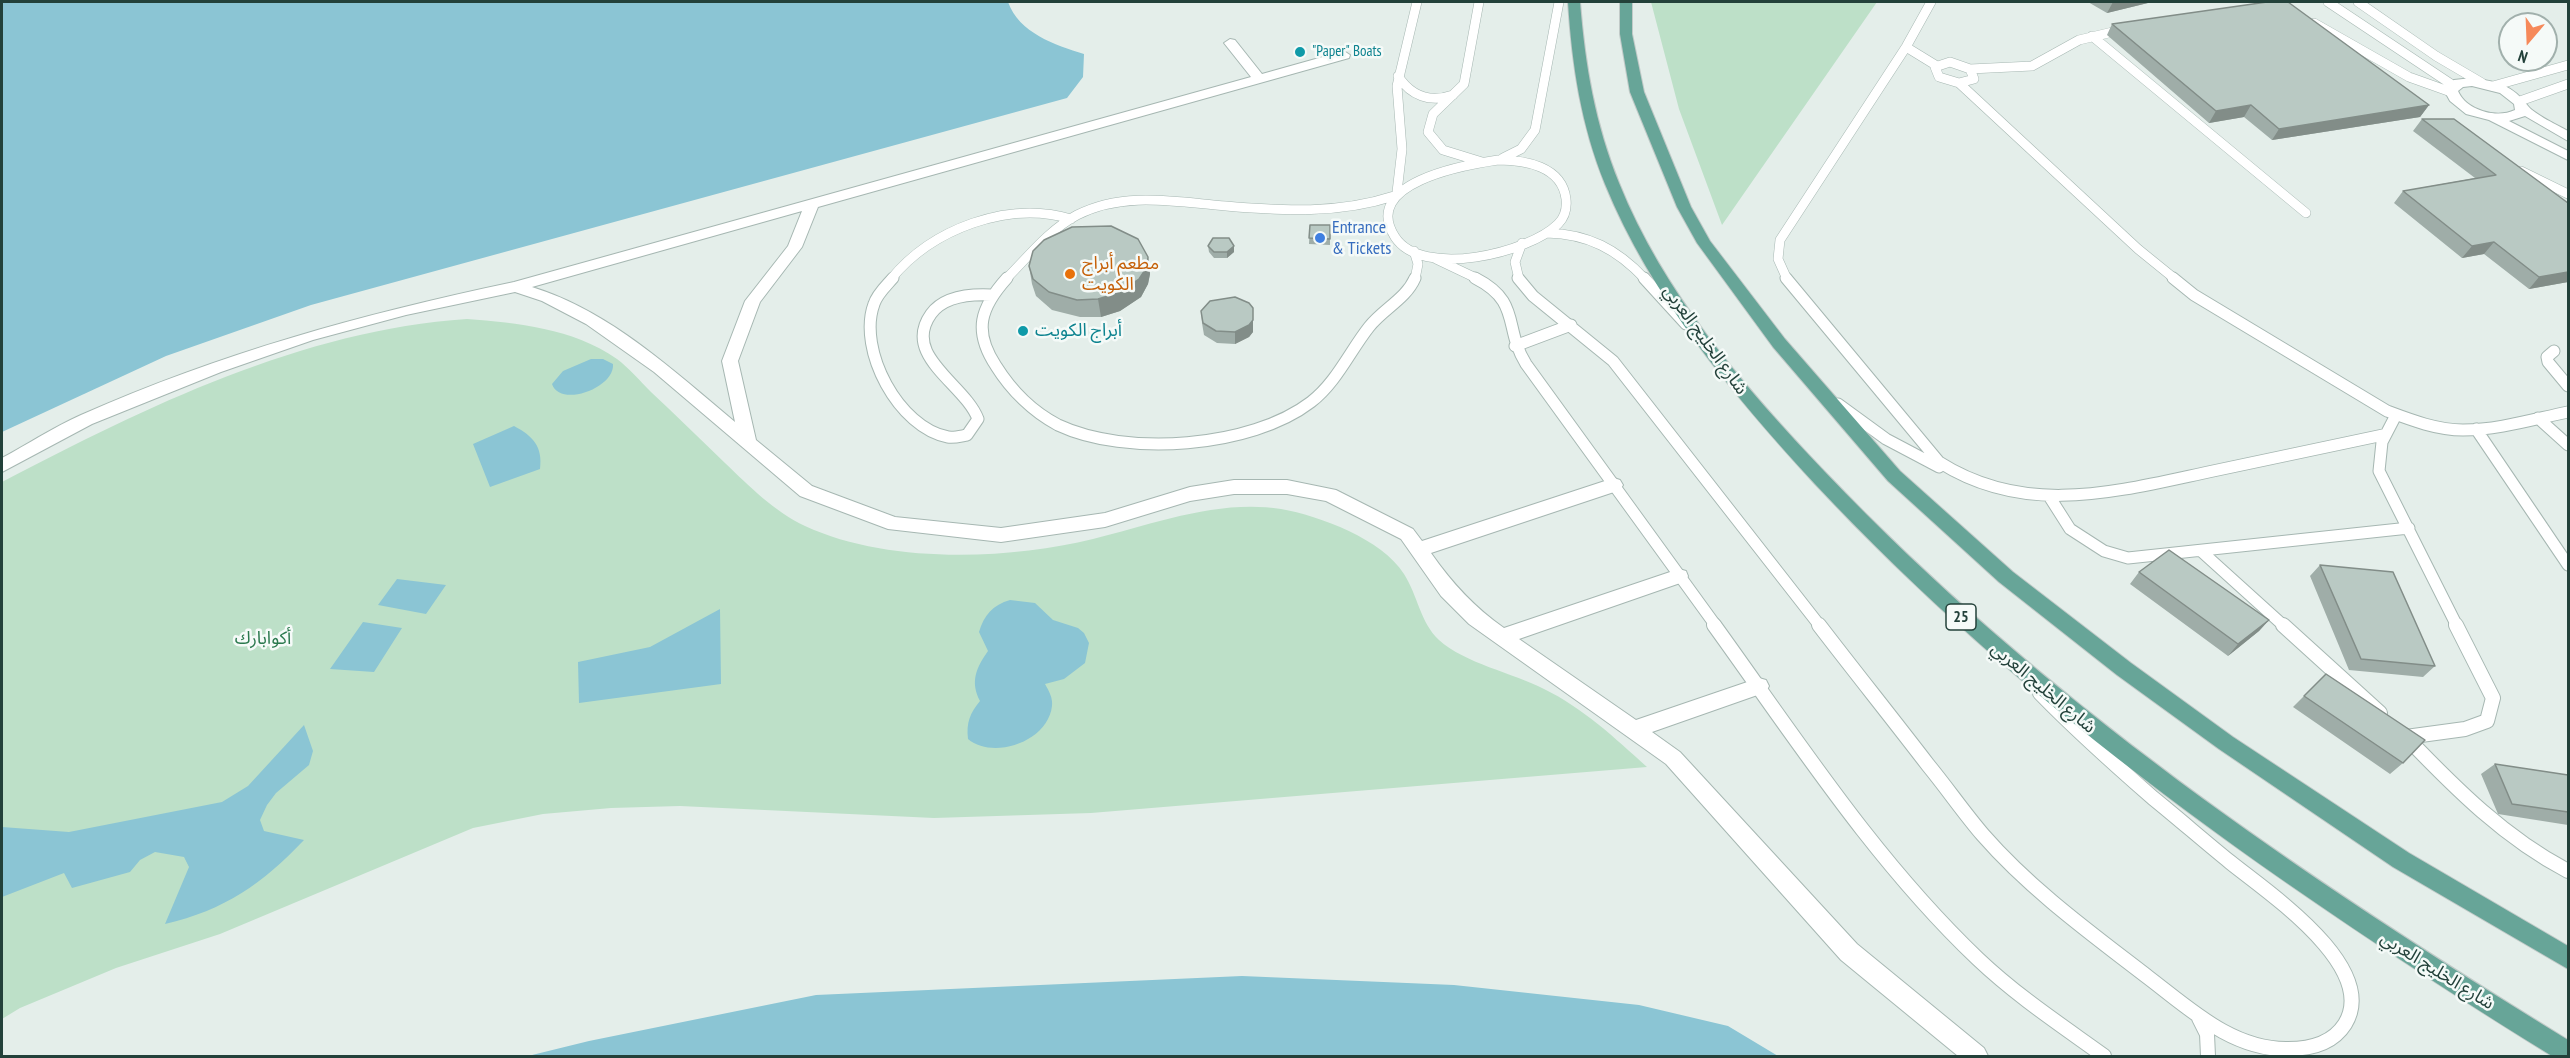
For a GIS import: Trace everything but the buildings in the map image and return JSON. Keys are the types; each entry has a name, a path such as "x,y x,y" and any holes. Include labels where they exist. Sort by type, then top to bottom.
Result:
{"main road":[{"name":"شارع الخليج العربي","path":"1574,2 1580,81 1595,139 1643,250 1701,340 1826,488 1883,545 2014,666 2077,718 2290,874 2568,1053"},
{"path":"1626,2 1626,34 1637,92 1684,207 1719,266 1864,444 1928,508 2006,577 2124,669 2226,743 2401,860 2568,958"}],"street":[{"path":"1230,43 1259,78"},
{"path":"2,466 86,420 225,364 308,336 406,310 515,287 1344,55"},
{"path":"2568,137 2521,105 2506,91 2487,84 2463,82 2452,89 2464,106 2490,116 2568,156"},
{"path":"2490,116 2512,117 2521,105"},
{"path":"748,441 730,361 753,301 795,247 813,202"},
{"path":"515,287 547,297 592,320 660,368 806,491 894,524 1001,535 1105,520 1190,494 1234,487 1287,487 1330,495 1370,513 1407,534 1449,591 1476,619 1673,758 1849,952 1976,1056"},
{"path":"1418,550 1614,485"},
{"path":"1502,637 1680,576"},
{"path":"1633,730 1759,686"}],"lane":[{"path":"1417,2 1398,76 1402,149 1395,194 1387,211 1388,225 1395,238 1414,251 1436,259 1491,286 1503,298 1508,306 1515,346 1526,364 1859,825 1920,898 2000,978 2104,1056"},
{"path":"1479,2 1465,81 1458,91 1433,114 1428,124 1429,136 1437,145 1447,151 1484,162"},
{"path":"1498,160 1521,149 1535,130 1560,2"},
{"path":"1930,2 1906,46 1780,240 1776,254 1780,269 1793,287 1926,449 1954,474"},
{"path":"2328,2 2452,89"},
{"path":"2358,2 2436,56 2487,84 2568,65"},
{"path":"2303,17 2404,74 2452,89"},
{"path":"1906,46 1937,66 1950,62 1970,69 2032,66 2092,36 2127,29"},
{"path":"2092,36 2306,213"},
{"path":"1937,66 1935,72 1939,77 1959,83 2138,249 2194,295 2396,415 2422,424 2476,429 2568,412"},
{"path":"1959,83 1974,79 1970,69"},
{"path":"1398,76 1408,90 1422,97 1443,99 1458,91"},
{"path":"2521,105 2568,84"},
{"path":"1414,251 1419,264 1415,282 1377,318 1312,401 1297,411 1261,426 1214,438 1183,443 1134,443 1095,437 1060,426 1033,408 1001,374 983,340 981,317 991,295 1046,240 1071,219 1097,207 1140,200 1179,200 1225,206 1323,208 1362,206 1395,194 1419,181 1498,160 1536,165 1558,180 1565,195 1564,216 1545,233 1476,260 1455,262 1436,259"},
{"path":"2507,163 2568,194"},
{"path":"991,295 969,295 951,300 940,305 924,323 921,337 923,345 945,379 976,410 978,419 972,431 963,435 948,436 933,432 916,421 900,404 881,379 872,357 870,326 874,304 880,294 900,270 922,250 970,225 994,217 1030,213 1054,214 1071,219"},
{"path":"1545,233 1579,234 1610,247 1701,340"},
{"path":"1522,243 1515,255 1516,275 1534,295 1600,347 1613,361 1983,835 2046,898 2198,1016 2234,1038 2277,1054 2317,1048 2340,1033 2348,1023 2352,1011 2350,987 2336,959 2299,919 2095,749 2014,666"},
{"path":"1515,346 1571,325"},
{"path":"2554,351 2549,353 2548,362 2568,386"},
{"path":"1816,386 1879,436 1904,452 1954,474 1996,488 2049,496 2105,494 2383,435"},
{"path":"2396,415 2383,435 2376,453 2379,471 2493,698 2487,721 2465,729 2397,729"},
{"path":"2538,418 2568,445"},
{"path":"2476,429 2568,565"},
{"path":"2049,496 2070,529 2104,551 2128,558 2409,528"},
{"path":"2201,551 2397,729 2487,818 2552,863 2568,871"},
{"path":"2198,1016 2207,1034 2208,1056"}],"green space":[{"path":"1651,2 1877,2 1722,225 1679,109"},
{"name":"أكوابارك","path":"467,319 544,329 582,340 600,349 626,366 743,481 773,506 805,526 837,538 872,547 948,555 1023,551 1093,539 1162,520 1233,507 1281,509 1331,523 1366,540 1394,561 1409,582 1427,625 1449,648 1475,661 1532,683 1572,705 1598,724 1647,767 1091,813 934,818 680,806 611,808 543,814 473,828 220,934 116,968 20,1008 2,1019 2,482 112,426 227,376 345,339 406,326"}],"water":[{"path":"2,2 1008,2 1013,13 1029,30 1050,42 1084,54 1083,77 1067,98 311,305 166,356 2,432"},
{"path":"591,359 603,359 613,364 611,373 605,381 597,387 575,395 557,391 552,384 563,371"},
{"path":"514,426 535,443 540,454 540,469 490,487 473,444"},
{"path":"397,579 446,585 426,614 378,605"},
{"path":"1010,600 1035,603 1053,620 1078,628 1084,633 1089,643 1085,663 1064,679 1045,684 1052,706 1048,719 1041,729 1018,744 991,748 968,739 970,719 980,701 975,688 976,675 988,651 979,632 990,612"},
{"path":"720,609 721,684 579,703 578,662 650,647"},
{"path":"363,622 402,628 374,672 330,669"},
{"path":"304,725 313,751 309,765 276,793 260,820 264,831 304,840 273,870 224,903 165,924 189,867 184,857 155,852 140,860 130,872 72,888 64,873 2,897 2,827 69,832 222,802 248,786"},
{"path":"1242,976 1454,985 1639,1005 1728,1026 1778,1056 528,1056 589,1041 816,995"}],"place":[{"name":"\"Paper\" Boats","path":"1300,52"},
{"name":"Entrance & Tickets","path":"1320,238"},
{"name":"مطعم أبراج الكويت","path":"1070,274"},
{"name":"أبراج الكويت","path":"1023,331"}]}
